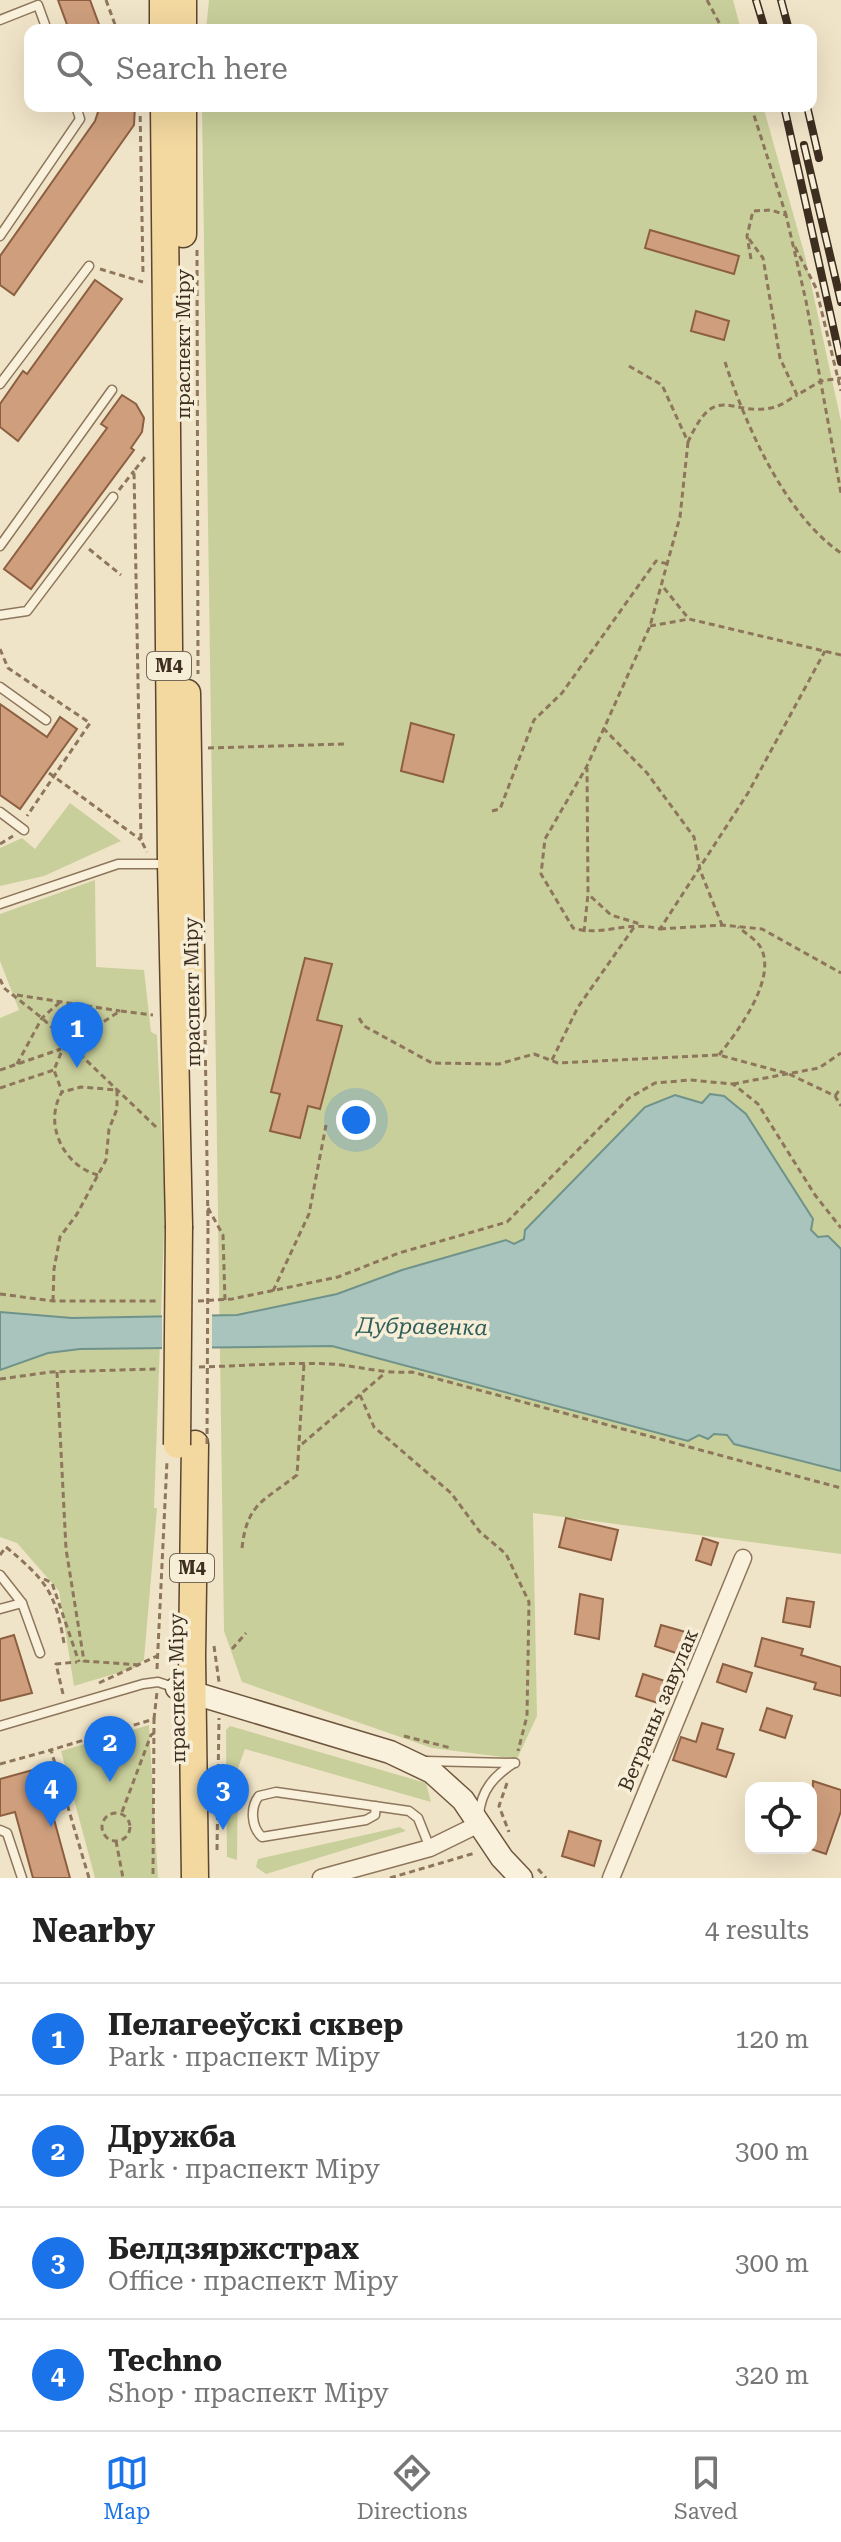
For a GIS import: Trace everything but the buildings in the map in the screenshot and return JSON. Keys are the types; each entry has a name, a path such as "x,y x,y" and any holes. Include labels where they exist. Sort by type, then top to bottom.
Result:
{"main road":[{"path":"163,0 163,24"},
{"path":"183,0 183,24"},
{"name":"праспект Міру","path":"164,112 171,864 197,1221"},
{"name":"праспект Міру","path":"180,1878 176,1688 197,1221 183,453 183,112"},
{"path":"176,1688 413,1761 447,1783 521,1878"},
{"name":"праспект Міру","path":"176,1688 195,1878"}],"street":[{"name":"Ветраны завулак","path":"611,1878 743,1558"},
{"path":"321,1878 430,1848 479,1824"}],"lane":[{"path":"0,20 38,5 45,24"},
{"path":"0,236 80,119 78,112"},
{"path":"0,384 89,266"},
{"path":"0,546 112,390"},
{"path":"0,615 27,611 113,497"},
{"path":"0,687 46,720"},
{"path":"0,812 22,828"},
{"path":"0,904 118,864 171,864"},
{"path":"0,1575 22,1603 40,1653"},
{"path":"0,1609 22,1603"},
{"path":"0,1726 176,1688"},
{"path":"413,1761 515,1763"},
{"path":"479,1824 480,1801 488,1785 515,1763"},
{"path":"376,1806 375,1815 366,1820 273,1836 262,1837 255,1831 253,1818 259,1796 276,1792 376,1806 409,1811 418,1818 430,1848"},
{"path":"0,1830 7,1833 22,1878"}],"path":[{"path":"106,0 115,24"},
{"path":"707,0 720,24"},
{"path":"753,112 786,215 841,493"},
{"path":"751,259 747,236 753,211 771,210 786,215"},
{"path":"747,236 763,258 780,358 797,395"},
{"path":"792,243 816,288 841,391"},
{"path":"197,249 199,687"},
{"path":"89,266 143,282"},
{"path":"725,362 740,406 785,495 827,543 841,553"},
{"path":"629,366 662,385 688,442"},
{"path":"637,923 584,932 573,928 541,874 545,839 587,766 650,626 680,517 688,442 699,418 719,404 774,408 821,381 839,377"},
{"path":"113,497 134,471"},
{"path":"80,541 121,575"},
{"path":"492,811 500,809 534,720 562,693 656,561 668,564"},
{"path":"136,582 150,583"},
{"path":"662,586 689,619"},
{"path":"650,626 689,619 841,655"},
{"path":"0,649 8,668"},
{"path":"660,929 748,793 825,651"},
{"path":"603,728 647,773 694,837 700,870 722,925"},
{"path":"200,748 345,744"},
{"path":"584,932 588,894 587,766"},
{"path":"49,773 141,840"},
{"path":"0,844 11,839 22,828 55,778"},
{"path":"588,894 611,915 660,929 722,925 762,929 841,973"},
{"path":"552,1060 578,1007 637,923"},
{"path":"719,1055 739,1029 766,973 761,948 738,927"},
{"path":"0,979 2,987 42,1018 164,1135"},
{"path":"16,995 161,1015"},
{"path":"17,1064 42,1018 60,1002"},
{"path":"0,1070 72,1046 120,1011"},
{"path":"359,1018 364,1026 432,1063 499,1064 534,1054 552,1060 614,1062 719,1055 789,1074 835,1096 841,1106"},
{"path":"0,1764 154,1719 176,1688 157,1656 186,1448 205,1019"},
{"path":"62,1092 54,1070 63,1048"},
{"path":"194,1301 225,1301 338,1277 399,1253 507,1222 629,1098 655,1083 690,1080 733,1084 819,1068 841,1053"},
{"path":"0,1088 54,1070"},
{"path":"733,1084 758,1104 815,1195 841,1228"},
{"path":"98,1175 84,1172 74,1162 54,1129 53,1106 62,1092 81,1087 117,1090"},
{"path":"835,1096 841,1088"},
{"path":"53,1301 54,1269 60,1237 106,1160 109,1129 117,1109 117,1090"},
{"path":"273,1291 309,1214 326,1125"},
{"path":"197,1221 223,1235 225,1301"},
{"path":"0,1294 53,1301 162,1301"},
{"path":"192,1367 304,1363 384,1374 412,1372 841,1488"},
{"path":"242,1548 245,1521 258,1504 297,1475 304,1363"},
{"path":"0,1379 57,1372 163,1368"},
{"path":"57,1372 66,1549 84,1661"},
{"path":"300,1446 384,1374"},
{"path":"360,1395 374,1427 419,1462 451,1493 480,1532 506,1554 529,1602 527,1716 515,1763"},
{"path":"0,1555 6,1547 52,1583 79,1662"},
{"path":"44,1579 60,1621 64,1643"},
{"path":"232,1649 246,1633"},
{"path":"90,1687 157,1656"},
{"path":"63,1694 56,1664 84,1661 140,1665"},
{"path":"54,1696 76,1691"},
{"path":"153,1878 154,1719"},
{"path":"121,1813 151,1735 156,1732"},
{"path":"51,1750 89,1878"},
{"path":"121,1813 129,1820 130,1829 125,1838 116,1841 108,1839 101,1827 108,1815 121,1813"},
{"path":"116,1841 123,1878"},
{"path":"390,1878 482,1851"}],"green space":[{"path":"209,0 733,0 739,24 207,24"},
{"path":"202,112 765,112 805,256 841,421 841,1554 533,1513 537,1716 517,1759 432,1748 242,1682 224,1631"},
{"path":"70,803 121,841 44,876 0,886 0,848 22,838 35,849"},
{"path":"95,880 96,967 144,970 151,1032 157,1035 165,1204 154,1508 157,1508 144,1660 134,1668 74,1686 59,1591 17,1543 0,1537 0,1018 19,1010 0,961 0,914"},
{"path":"149,1725 158,1878 95,1878 61,1751"},
{"path":"230,1726 426,1783 431,1802 245,1749 238,1768 237,1860 227,1857 226,1730"},
{"path":"400,1827 406,1831 266,1874 256,1867 258,1859"}],"water":[{"name":"Дубравенка","path":"710,1094 724,1096 746,1114 813,1219 811,1230 818,1237 828,1236 841,1249 841,1471 734,1444 727,1435 714,1434 708,1439 699,1435 688,1441 332,1346 80,1349 48,1353 0,1370 0,1312 72,1318 237,1315 337,1294 402,1270 506,1240 514,1244 524,1239 525,1230 645,1107 675,1095 702,1103"}],"pier":[{"path":"212,1312 212,1351 162,1352 162,1313"}],"railway":[{"path":"756,0 763,24"},
{"path":"781,0 787,24"},
{"path":"785,112 841,362"},
{"path":"808,112 819,158"},
{"path":"804,145 841,302"}],"place":[{"name":"Пелагееўскі сквер","path":"77,1068"},
{"name":"Дружба","path":"110,1782"},
{"name":"Techno","path":"51,1827"},
{"name":"Белдзяржстрах","path":"223,1830"}]}
